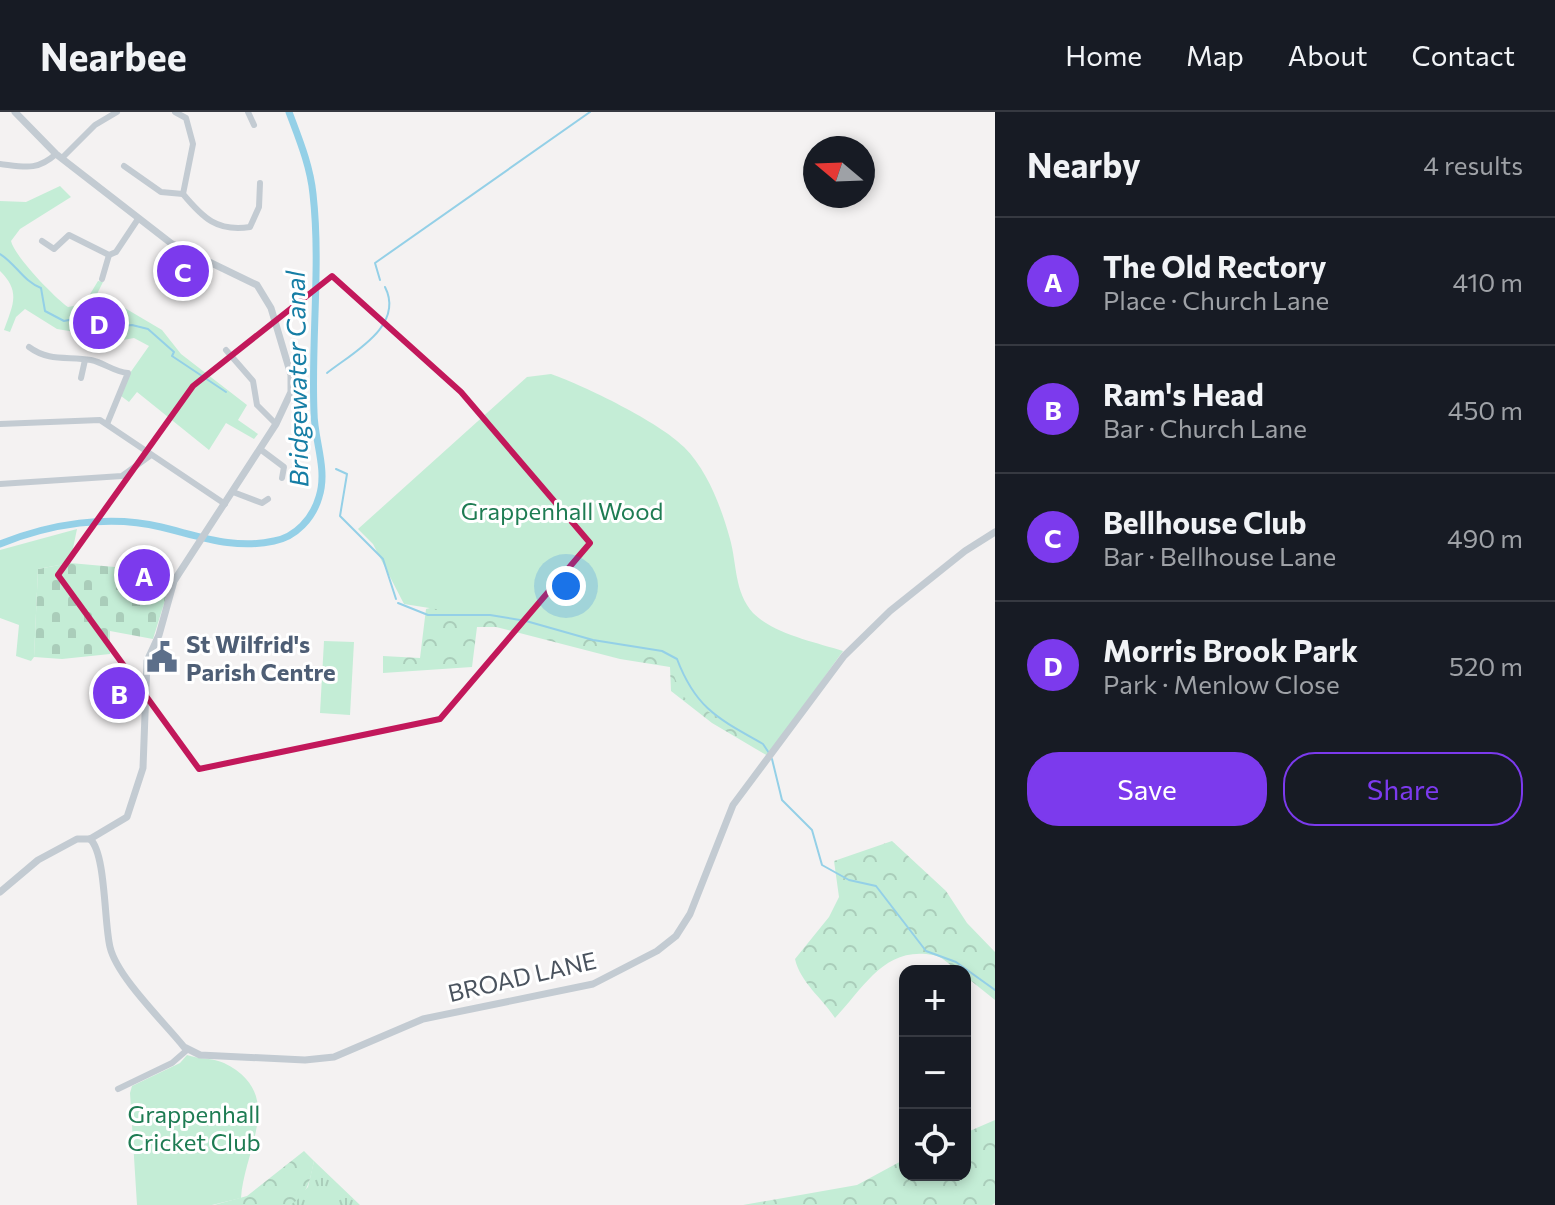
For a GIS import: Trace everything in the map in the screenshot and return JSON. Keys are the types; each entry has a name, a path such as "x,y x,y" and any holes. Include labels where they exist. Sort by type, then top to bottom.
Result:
{"street":[{"path":"0,892 38,860 77,839 90,839 121,824 127,817 143,768 147,661 159,635 174,581 202,533 225,504 276,424 291,392 291,375 266,295 257,285 193,256 138,219 59,156 15,112"},
{"path":"99,112 108,118"},
{"path":"0,164 31,169 42,166 117,112"},
{"path":"175,112 185,114 193,144 183,194"},
{"path":"248,112 254,125"},
{"path":"124,166 161,192 183,194 199,213 228,230 250,227 259,207 260,183"},
{"path":"42,241 54,249 69,235 109,255 116,252 138,219"},
{"path":"102,279 109,255"},
{"path":"29,347 61,360 85,360 128,373 107,424"},
{"path":"226,350 253,381 257,405 276,424"},
{"path":"81,378 85,360"},
{"path":"0,424 100,420 225,504"},
{"path":"260,449 284,467 282,478"},
{"path":"0,484 122,476 151,455"},
{"path":"233,492 262,503 268,499"},
{"name":"BROAD LANE","path":"187,1050 206,1056 325,1059 349,1053 423,1019 551,995 622,971 657,951 683,926 728,814 857,642 965,551 995,532"},
{"path":"90,839 98,850 112,954 187,1050 172,1063 118,1089"}],"highlighted area":[{"path":"332,276 461,392 590,543 440,719 199,769 58,575 193,386"}],"green space":[{"path":"60,186 71,197 20,229 11,241 27,267 68,307 84,304 98,281 103,282 94,300 98,306 115,308 118,304 162,330 181,354 247,405 238,420 258,434 254,439 226,423 209,450 137,392 129,402 121,396 130,373 149,346 134,338 123,340 57,329 25,309 16,317 10,332 4,330 13,292 0,271 0,201 26,202"},
{"name":"Grappenhall Wood","path":"551,374 621,406 684,447 707,478 718,502 730,539 739,587 753,613 783,632 843,651 772,750 682,696 667,658 565,629 524,628 499,619 404,604 373,544 358,529 527,377"},
{"path":"77,529 70,563 38,569 34,657 31,661 16,656 19,625 0,618 0,550"},
{"path":"70,563 126,568 121,588 167,594 153,639 110,631 110,654 62,659 34,657 38,569"},
{"path":"494,592 804,706 768,756 712,723 671,691 670,667 620,659 496,627 477,627 472,667 383,673 383,656 420,658 426,609"},
{"path":"324,641 354,642 350,715 320,713"},
{"path":"892,841 946,891 967,923 995,952 995,1000 971,981 971,965 950,965 938,956 916,954 902,957 877,971 835,1018 806,983 795,959 829,917 839,897 834,861"},
{"name":"Grappenhall Cricket Club","path":"187,1055 224,1063 243,1076 254,1090 258,1106 257,1124 241,1198 212,1205 137,1205 132,1086 180,1063"},
{"path":"995,1120 995,1203 992,1205 743,1205 857,1185 899,1162 899,1181 971,1181 971,1130"},
{"path":"304,1151 314,1161 311,1174 304,1192 290,1205 214,1205 247,1196"},
{"path":"314,1161 360,1205 290,1205 308,1187"}],"waterway":[{"name":"Bridgewater Canal","path":"0,544 59,526 100,521 141,523 217,541 259,543 282,539 296,531 313,512 322,476 314,412 315,221 304,152 289,112"},
{"path":"380,280 375,263 590,112"},
{"path":"0,254 41,288 45,311 64,321 89,316 107,328 132,325 148,329 174,352 172,356 226,392"},
{"path":"327,373 362,347 382,326 388,314 389,301 385,287"},
{"path":"336,469 347,474 340,516 383,559 396,599"},
{"path":"398,603 428,615 490,615 526,621 593,640 662,651 677,659 692,690 711,711 763,744 769,753"},
{"path":"772,759 782,800 812,830 822,865 849,880 876,886 926,951 956,962 995,990"}],"place":[{"name":"Bellhouse Club","path":"183,271"},
{"name":"Morris Brook Park","path":"99,323"},
{"name":"The Old Rectory","path":"144,575"},
{"name":"St Wilfrid's Parish Centre","path":"162,657"},
{"name":"Ram's Head","path":"119,693"}]}
